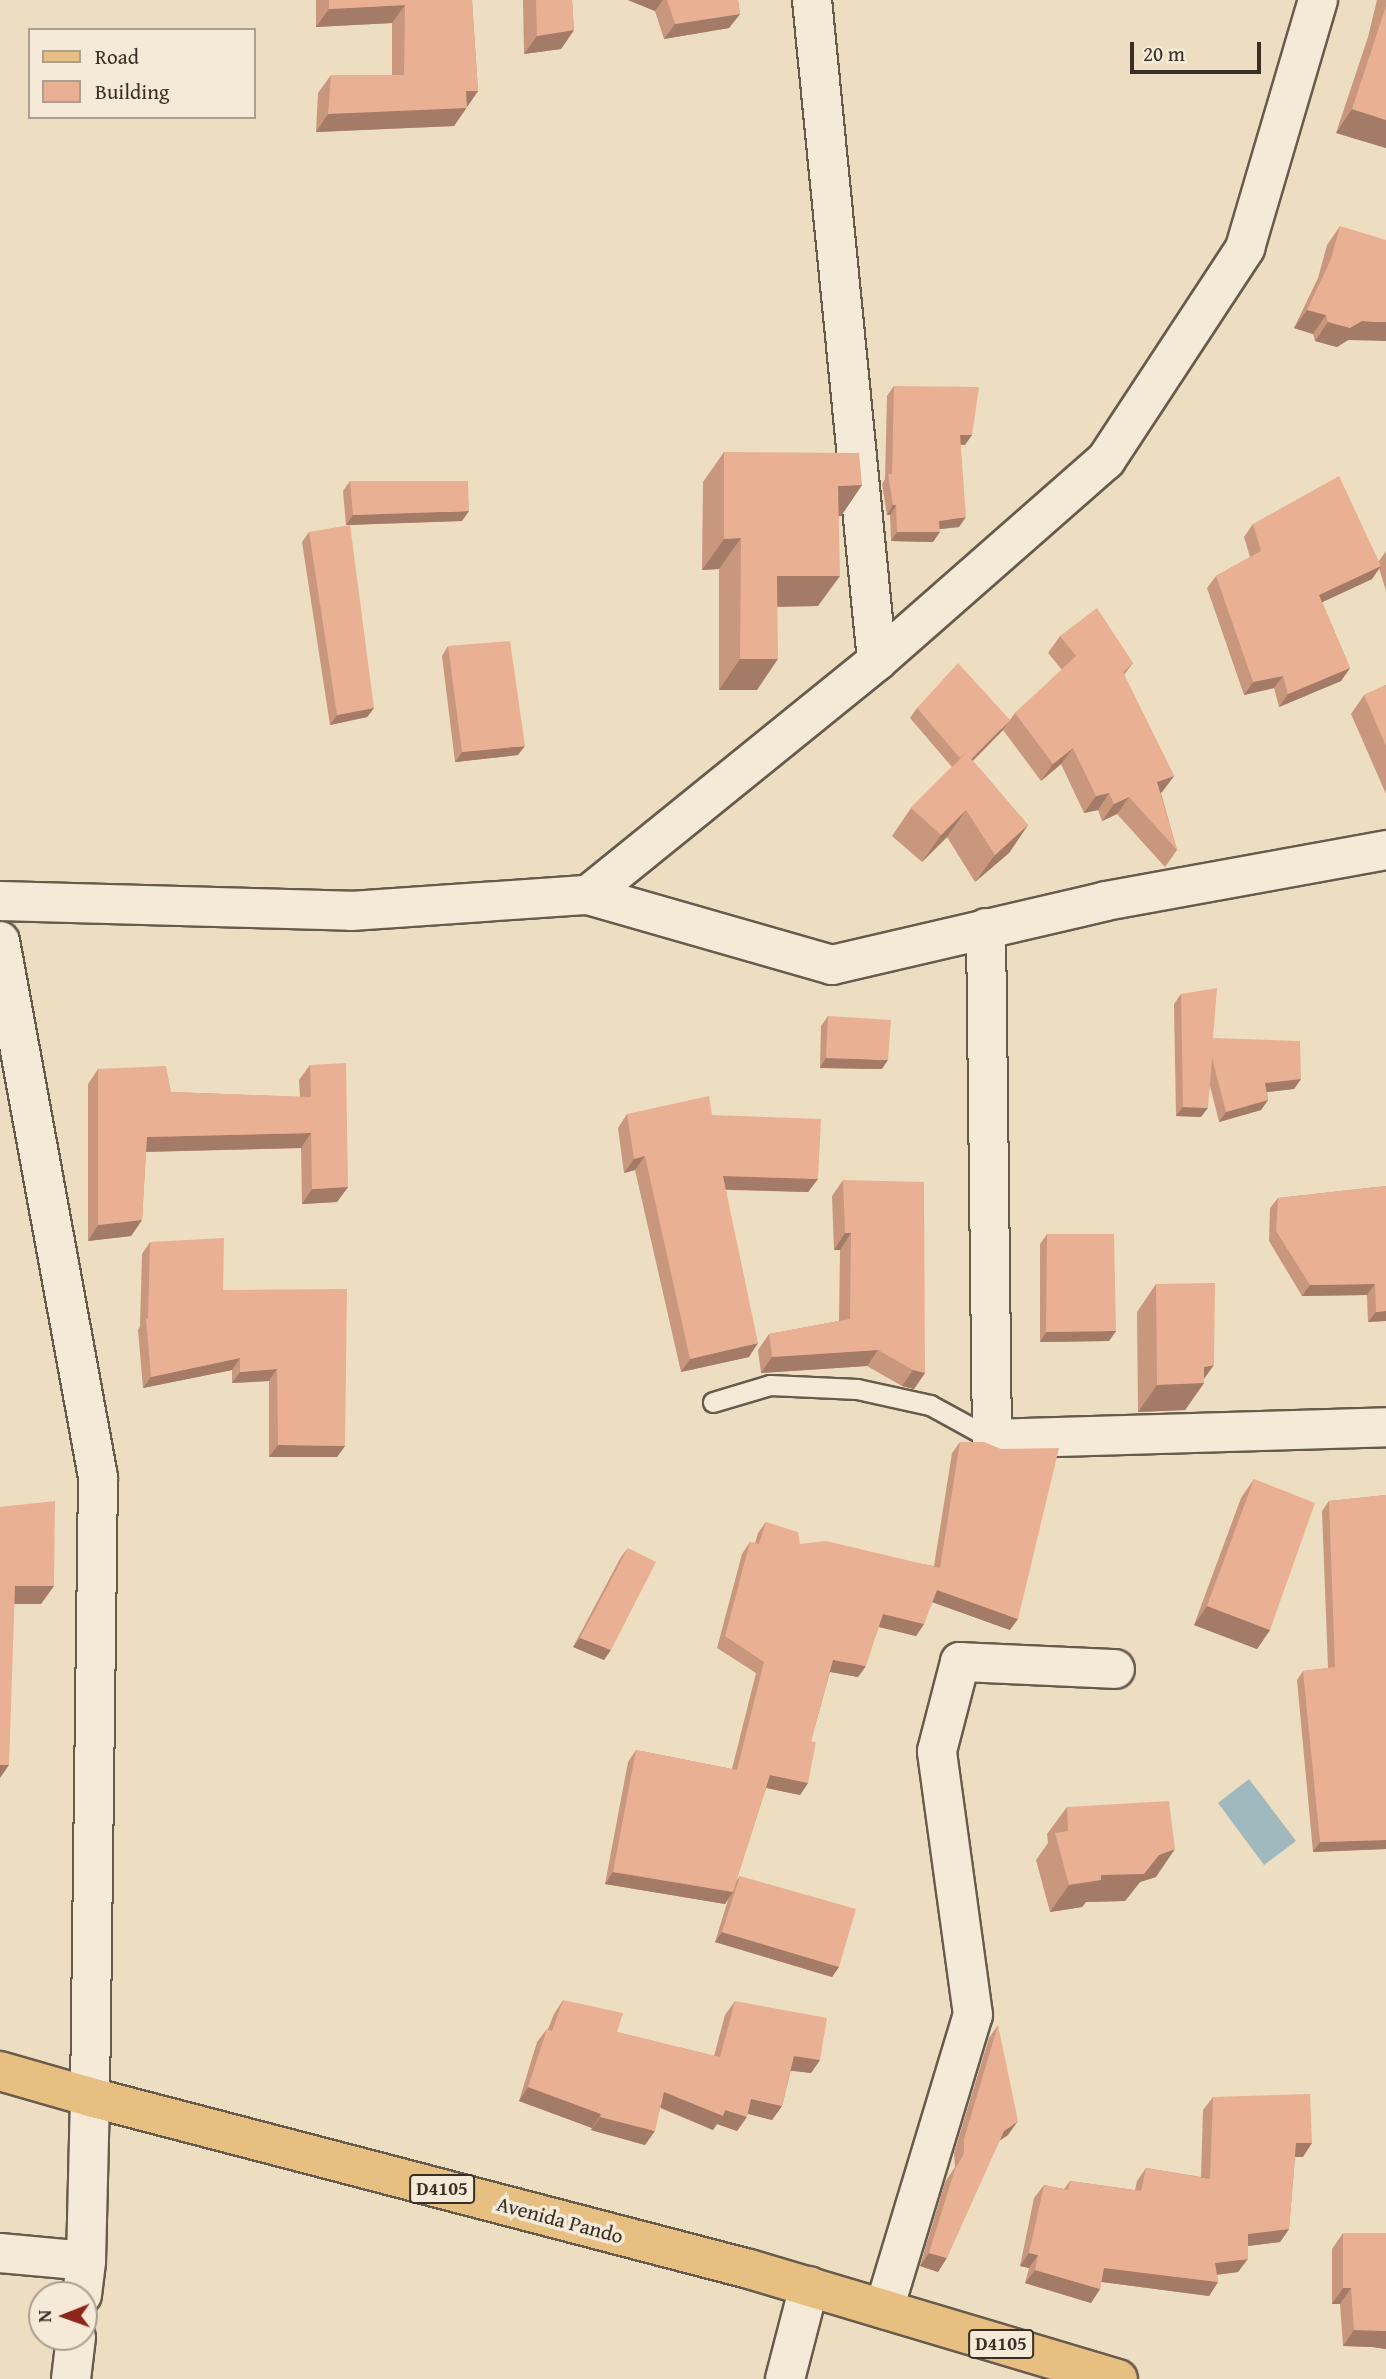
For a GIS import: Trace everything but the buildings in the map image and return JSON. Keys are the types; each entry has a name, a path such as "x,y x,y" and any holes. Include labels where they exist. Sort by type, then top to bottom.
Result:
{"main road":[{"name":"Avenida Pando","path":"0,2071 809,2286 1118,2379"}],"street":[{"path":"812,0 877,661"},
{"path":"588,895 877,661 1106,460 1245,248 1318,0"},
{"path":"0,901 351,911 588,895 832,965 1106,901 1386,850"},
{"path":"986,928 992,1439 1386,1427"},
{"path":"0,941 98,1477 90,2097 84,2278 0,2253"},
{"path":"884,2309 973,2015 937,1751 960,1662 1115,1669"},
{"path":"785,2379 809,2286"},
{"path":"71,2379 74,2351"}],"lane":[{"path":"713,1402 770,1385 857,1389 930,1405 992,1439"}],"water":[{"path":"1249,1779 1296,1841 1264,1865 1218,1803"}]}
